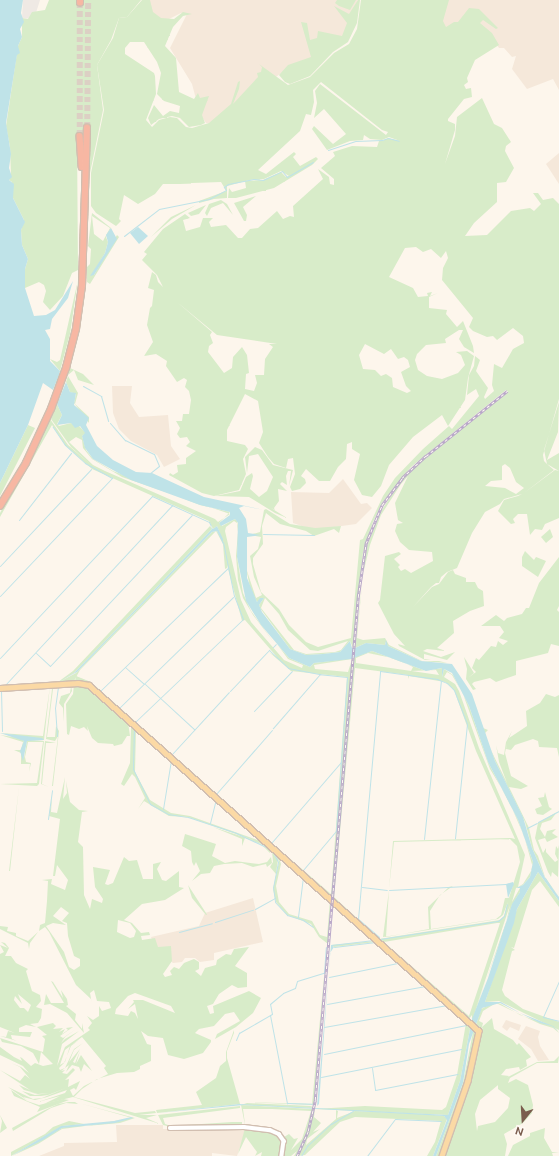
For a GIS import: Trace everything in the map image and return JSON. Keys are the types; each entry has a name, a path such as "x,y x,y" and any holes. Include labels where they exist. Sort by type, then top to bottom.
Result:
{"highway":[{"path":"0,506 26,463 46,421 66,368 78,316 82,286 87,128"},
{"path":"80,136 84,199"}],"main road":[{"path":"0,688 81,682 89,685 470,1022 479,1034 468,1081 442,1156"}],"street":[{"path":"170,1128 244,1126 266,1129 277,1133 283,1139 285,1148 282,1156"}],"shaded area":[{"path":"23,0 40,0 34,19 22,18"},
{"path":"145,0 358,0 342,39 312,60 291,66 212,123 206,123 200,114 192,84 170,48 187,14 181,13 165,21 154,17"},
{"path":"447,0 559,0 559,90 553,79 527,89 512,69 516,56 512,57 504,48 499,48 491,37 458,24 446,29 440,22"},
{"path":"559,153 559,184 546,164"},
{"path":"112,386 132,386 130,403 139,417 168,415 171,446 180,459 164,467 157,455 131,441 119,429 113,413"},
{"path":"343,479 361,504 367,503 372,508 356,524 313,530 293,523 291,492 329,493"},
{"path":"253,898 263,942 214,953 214,960 200,962 195,958 185,958 182,962 173,963 156,949 151,937 199,926 205,913"},
{"path":"506,1020 521,1025 519,1031 510,1027 507,1031 502,1027"},
{"path":"526,1026 540,1031 538,1037 540,1046 549,1060 538,1061 531,1049 518,1039"},
{"path":"116,1125 163,1125 163,1129 246,1129 237,1156 212,1153 212,1156 39,1156 64,1146 64,1143 117,1142"}],"green space":[{"path":"49,0 77,0 78,3 84,4 84,0 141,0 127,17 119,18 111,40 97,65 103,110 90,173 90,128 84,127 85,163 81,135 77,135 78,270 72,273 63,296 50,310 43,302 46,291 44,285 39,282 25,288 25,269 28,259 22,245 21,230 24,220 13,198 12,182 9,180 11,177 10,147 6,126 18,46 22,37 22,18 28,19 32,12 45,10"},
{"path":"142,0 150,0 153,12 161,18 174,19 183,12 192,14 183,16 173,27 165,46 176,58 179,92 194,99 198,93 200,98 209,96 202,115 205,123 189,127 180,118 172,116 159,119 151,125 148,118 154,105 163,116 170,111 179,113 180,106 164,101 157,94 161,73 157,62 144,42 130,42 125,48 125,54 154,73 156,94 146,120 152,127 159,120 170,117 177,118 186,127 192,128 209,123 231,104 238,82 240,81 239,89 233,104 258,77 257,73 261,72 262,67 259,64 288,85 310,77 334,53 349,44 357,29 361,0 449,0 443,21 446,27 454,22 458,22 469,8 479,9 498,28 496,29 483,20 480,23 492,33 499,45 475,60 467,78 468,82 464,85 466,89 471,88 472,97 464,99 448,119 448,121 455,124 455,130 445,164 455,136 457,117 482,98 494,124 502,128 511,142 506,146 505,151 514,168 506,182 497,183 497,202 474,223 465,236 487,235 511,211 530,208 534,211 541,204 533,193 538,193 543,200 553,198 559,204 559,399 549,434 559,402 558,432 547,460 559,453 559,471 559,518 545,524 542,530 535,529 530,535 527,514 518,514 513,519 515,523 511,524 498,511 504,500 522,494 504,499 500,504 485,512 472,533 457,568 447,572 441,577 439,583 436,583 431,587 413,607 432,587 439,584 448,572 453,570 455,574 466,578 466,582 475,582 478,588 483,591 484,606 470,611 453,621 454,633 437,648 446,651 427,649 423,651 441,657 455,652 447,660 424,654 424,659 431,660 425,660 399,646 398,644 405,646 394,634 378,603 380,600 385,556 399,552 401,554 394,559 400,565 398,567 401,571 405,569 411,573 433,561 432,552 409,550 400,542 395,531 397,524 403,523 398,520 395,503 408,476 401,484 381,515 370,545 363,573 366,548 381,511 403,478 422,460 508,392 506,390 411,467 383,502 373,522 363,553 353,648 350,641 340,652 306,655 290,649 260,608 259,605 264,598 257,602 250,588 245,562 247,537 247,571 256,598 262,595 254,577 250,556 258,549 261,537 249,535 260,532 264,510 266,509 290,524 315,528 341,526 339,533 334,529 314,536 306,531 280,524 266,513 262,526 263,544 253,558 253,564 261,592 279,609 289,625 306,642 318,647 351,638 360,540 363,539 383,496 395,478 423,449 449,426 452,429 479,396 476,389 467,395 469,375 474,366 475,356 480,360 476,371 488,388 484,397 485,399 494,391 492,385 494,364 502,368 513,349 524,343 523,336 513,328 497,340 493,336 487,337 473,331 469,327 473,318 442,280 443,268 448,258 446,251 441,258 431,249 423,252 416,247 405,248 389,277 413,288 418,297 428,296 427,293 432,292 430,296 438,293 429,297 429,308 447,310 446,314 457,327 463,321 473,346 474,353 464,347 459,339 463,330 459,330 445,339 446,343 426,345 417,354 415,360 418,370 427,376 442,379 458,373 465,365 461,355 456,352 467,351 474,356 468,378 465,400 448,426 442,415 413,437 389,465 381,486 372,497 362,495 354,480 360,454 352,449 352,442 347,444 346,459 338,467 330,481 319,481 306,469 301,476 305,479 306,483 300,489 292,491 290,487 295,474 293,458 288,459 286,468 274,464 268,457 259,443 263,432 258,401 245,394 227,430 227,441 245,445 248,449 243,459 246,474 239,490 214,496 202,493 169,475 170,473 173,475 178,472 177,465 186,464 186,458 196,451 186,446 190,442 187,437 180,438 177,434 180,428 176,421 182,421 183,414 189,414 191,400 189,391 185,387 187,380 184,378 177,382 166,366 167,361 156,354 144,356 153,342 147,325 154,290 148,288 152,272 156,275 158,282 163,287 157,275 142,260 147,254 144,252 163,229 185,214 190,218 183,220 186,231 200,227 203,218 213,218 209,222 211,227 226,225 238,238 242,238 250,229 258,228 277,211 283,219 290,216 294,217 293,206 323,179 318,169 329,177 330,184 334,185 334,179 321,168 335,156 333,152 352,146 377,147 379,141 382,141 388,138 400,141 389,137 382,140 370,139 364,135 363,140 350,141 327,150 312,129 314,126 333,144 346,134 324,109 314,118 317,103 315,91 320,84 386,135 388,132 382,130 321,82 313,90 314,102 311,115 306,114 300,131 258,170 266,174 294,152 296,154 293,157 300,166 316,157 318,159 312,165 274,188 236,198 228,198 229,188 232,192 246,188 245,181 224,187 221,182 163,184 155,194 138,204 124,195 119,219 121,221 116,226 96,213 91,206 91,173 104,110 97,65 113,38 119,18 127,17","holes":["281,171 289,176 286,177 281,172 263,180 246,181 264,179","177,302 217,335 277,344 269,344 273,347 265,359 264,375 255,375 257,383 254,391 245,389 246,374 249,373 247,355 242,347 233,357 232,368 224,373 208,352 209,346 213,343 210,335 212,332","365,344 384,354 391,349 398,359 404,357 408,360 410,367 401,372 406,386 411,391 407,393 393,387 392,378 386,374 381,376 375,370 363,369 359,355","544,451 547,464 544,461 543,455","505,464 510,468 516,482 524,488 516,494 505,488 485,486 491,481 502,480 502,466","547,464 559,471 555,470 524,493 554,470","265,598 279,614 288,630 310,650 318,651 348,641 341,650 335,652 306,654 294,650 261,608"]},
{"path":"337,0 356,0 350,10 335,3"},
{"path":"358,0 360,0 357,23 348,42 333,52 310,76 290,84 285,82 279,75 288,65 311,57 301,22 307,23 310,40 317,38 318,31 342,36 347,23 334,6 349,14"},
{"path":"227,185 227,198 214,199 199,203 199,201 226,191 224,187"},
{"path":"256,196 243,207 247,215 246,221 244,221 234,203"},
{"path":"221,200 227,204 233,215 223,203 211,208 207,216 205,213 209,204"},
{"path":"196,205 172,219 151,237 171,217"},
{"path":"206,205 199,214 191,216 188,213"},
{"path":"92,213 111,228 106,237 108,242 105,253 93,273 94,275 117,235 119,237 90,284 87,282 87,267 90,264 91,249 88,246","holes":["92,216 110,228 103,241 94,234"]},
{"path":"78,280 70,334 60,371 50,359 57,362 60,360"},
{"path":"70,368 83,374 94,385 78,380 74,370 68,375"},
{"path":"68,376 78,393 75,404 89,417 89,423 74,403 76,394 70,392 66,382"},
{"path":"57,404 62,415 57,424 59,426 71,423 79,426 86,433 82,436 86,450 93,459 113,471 173,495 122,477 92,459 83,448 82,440 76,437 69,442 93,465 215,519 218,522 224,518 219,523 222,526 235,519 237,521 239,531 237,557 243,593 251,611 275,644 253,615 243,598 238,580 236,556 238,532 237,523 234,521 226,527 225,531 241,600 251,622 284,660 302,668 303,665 288,659 277,644 289,658 310,667 314,663 353,658 332,897 243,818 331,894 347,677 291,671 269,652 277,657 245,620 242,621 227,565 227,568 225,569 223,544 216,531 223,541 217,526 213,529 209,521 92,469 65,445 52,425 0,517 0,513 50,419 68,445 90,464 71,447 51,419","holes":["352,659 348,672 315,669 314,665"]},
{"path":"28,425 35,428 0,496 0,483"},
{"path":"255,447 262,450 273,465 293,470 289,486 291,471 288,471 286,476 287,485 282,482 280,484 287,491 278,489 279,501 274,508 275,510 271,508 287,518 275,513 249,497 215,496 240,491 246,477 252,473 253,476 250,489 259,497 267,491 273,477 258,454 249,456 247,473 245,457"},
{"path":"212,508 230,512 229,513"},
{"path":"210,526 212,529 118,628 74,673 61,681 76,673 212,532 216,531 80,670 74,681 0,687 58,682 73,671"},
{"path":"550,529 553,537 546,543 541,537"},
{"path":"525,551 534,560 536,557 546,561 538,577 522,566 522,557"},
{"path":"559,557 559,606 557,610 559,612 559,646 551,644 548,653 516,661 516,675 496,682 490,678 474,682 472,684 476,689 473,690 466,679 467,669 464,657 474,673 468,678 476,672 472,668 476,658 479,660 491,646 496,647 498,641 503,645 508,641 499,638 504,632 500,626 481,626 496,615 504,621 507,618 522,614 526,608 529,608 539,583"},
{"path":"362,583 357,638 363,640 385,638 389,645 422,661 439,661 447,663 421,661 388,646 385,642 385,645 366,643 355,648"},
{"path":"372,651 389,657 368,653 356,658 356,663 439,675 436,670 430,670 442,668 442,677 444,669 453,675 461,691 452,675 447,672 444,677 455,684 459,691 479,748 525,855 518,887 523,884 531,871 530,877 523,885 516,888 512,902 520,888 520,892 512,905 507,921 510,905 472,1021 472,1015 469,1019 379,939 500,920 504,916 508,902 503,915 498,919 402,934 429,929 428,907 439,896 430,911 431,929 496,919 501,915 505,898 509,898 520,862 517,846 510,839 394,842 389,889 393,841 511,838 515,839 476,751 454,690 445,682 409,676 408,679 408,675 355,668 334,897 379,938 333,898 354,657","holes":["500,923 469,1016 384,942"]},
{"path":"407,664 425,670 411,671 413,667"},
{"path":"76,676 91,682 243,817 90,684 75,681"},
{"path":"74,684 86,685 128,722 130,736 127,736 122,744 114,746 113,744 98,743 92,738 87,726 88,731 84,727 79,729 71,726 69,735 67,734 66,704 73,694"},
{"path":"71,685 72,691 64,704 64,722 63,708 59,703 61,696 70,693 71,687 54,687 53,689 47,737 55,737 56,726 59,731 52,786 58,736 55,741 46,739 52,689 53,687"},
{"path":"50,686 44,740 0,733 43,736"},
{"path":"472,694 483,728 488,730 485,733 486,737"},
{"path":"546,694 555,697 559,695 559,757 557,748 539,747 538,741 533,739 515,745 511,750 506,749 507,743 505,753 511,776 528,786 521,789 509,787 529,828 534,850 538,856 545,877 559,897 546,880 532,848 525,822 490,748 507,783 499,762 496,745 498,753 504,755 506,742 512,731 509,738 527,726 526,711 540,703"},
{"path":"463,695 469,706 488,762 502,789 490,769"},
{"path":"135,727 271,849 260,843 271,850 270,853 261,844 245,838 242,846 242,839 213,827 259,842 188,817 169,816 144,801 138,809 145,798 135,777 132,774 124,786 121,784 130,763 131,728","holes":["136,729 263,842 190,816 171,813 150,800 135,772"]},
{"path":"0,735 20,738 24,741 21,752 24,758 27,741 44,741 39,784 37,786 0,784 37,783 43,742 28,742 25,757 26,762 31,763 29,772 30,764 21,764 21,753 14,750 21,750 23,742"},
{"path":"45,741 56,743 46,743 42,784 49,787 41,784"},
{"path":"65,777 63,799 67,793 66,781 70,802 79,810 88,811 82,812 78,842 83,847 84,895 90,909 92,899 102,903 103,899 95,887 93,867 110,870 105,884 108,885 113,883 124,857 129,861 137,860 143,879 153,879 153,864 161,862 157,869 162,880 166,881 179,871 179,887 184,888 165,900 142,904 124,920 132,923 141,933 149,932 150,935 141,936 142,940 155,938 158,947 171,946 172,961 163,974 165,977 172,975 170,971 174,967 179,969 184,963 194,959 199,962 199,969 195,971 201,976 205,968 216,965 217,960 226,954 231,955 234,949 249,947 235,966 247,973 247,987 238,988 232,985 219,994 213,1004 207,1006 210,1014 214,1013 213,1006 249,991 261,998 253,1013 236,1027 215,1039 217,1034 240,1021 234,1012 225,1014 214,1026 199,1029 195,1033 211,1040 203,1053 184,1059 168,1055 163,1038 148,1036 141,1031 147,1044 151,1045 151,1061 140,1066 140,1069 134,1072 117,1073 100,1078 108,1074 104,1068 106,1066 82,1037 65,1050 60,1065 64,1062 59,1068 60,1070 65,1068 61,1071 65,1070 62,1073 67,1074 73,1068 75,1070 65,1080 69,1079 68,1087 80,1081 76,1090 74,1088 70,1090 73,1096 84,1086 94,1081 82,1089 74,1097 135,1113 155,1111 156,1113 139,1115 157,1115 146,1118 160,1124 73,1097 44,1104 60,1096 38,1102 65,1093 67,1090 47,1097 35,1100 23,1097 28,1101 8,1087 33,1099 42,1098 66,1088 48,1095 30,1096 22,1091 35,1095 49,1093 38,1094 28,1092 35,1093 24,1090 19,1085 30,1090 0,1070 20,1081 25,1075 30,1079 20,1067 11,1063 21,1067 29,1073 23,1066 0,1055 0,1047 22,1061 20,1057 22,1058 31,1066 35,1063 43,1066 53,1064 41,1052 39,1064 33,1053 21,1046 2,1042 0,1038 43,1052 45,1039 42,1036 47,1035 37,1027 53,1023 56,1026 53,1029 63,1028 59,1032 65,1029 62,1034 68,1030 66,1028 73,1027 60,1036 63,1038 76,1029 65,1037 61,1043 79,1031 62,1044 57,1066 65,1047 90,1030 88,1028 92,1023 87,1016 93,1020 99,1016 99,1006 102,1011 111,1008 109,1002 97,1001 94,990 90,993 92,1004 91,999 76,985 49,932 45,927 39,931 40,925 45,923 47,901 48,881 42,880 52,879 51,884 65,890 68,880 57,865 55,876 53,876 60,819 49,816 52,796 51,812 57,813","holes":["61,907 69,913 62,921 67,923 68,936 74,956 80,959 80,966 74,970 69,967 64,952 46,926 53,923 66,925 53,916","118,920 130,923 136,931 134,937 130,938 117,932","135,993 171,1006 175,1013 143,1000 133,1000 134,1002 128,1009 135,1004 138,1019 135,1013 131,1011 128,1016 115,1014 116,1009 128,996"]},
{"path":"19,787 10,871 9,871"},
{"path":"545,792 549,807 552,809 543,815 537,814 535,809 542,806 538,798 544,797"},
{"path":"512,809 518,820 522,832"},
{"path":"557,812 551,820 542,823 540,829 545,837 547,831 556,829 552,833 558,837 547,842 545,838 538,840 543,853 546,848 546,852 555,862 558,860 555,854 556,846 558,849 559,845 558,877 552,872 551,877 535,838 538,823"},
{"path":"185,834 216,844 212,856 225,863 235,861 259,864 267,862 271,857 272,863 267,867 266,864 253,867 242,863 214,866 210,873 201,874 192,881 200,871 196,862 194,866 192,862 191,851 182,846"},
{"path":"525,840 533,862 532,866"},
{"path":"272,851 277,859 273,851 278,855 281,864 276,886 279,902 289,914 312,921 320,935 327,937 330,900 282,858 331,899 328,944 319,937 311,924 287,915 276,902 273,889 279,862 278,859 276,874 270,867 273,862"},
{"path":"538,872 559,901 559,907 540,881 532,890 514,948 511,947 515,950 512,951 502,990 505,996 523,1009 559,1022 559,1030 499,1001 485,1002 517,909"},
{"path":"188,885 207,915 192,898"},
{"path":"389,890 386,937 383,937"},
{"path":"0,926 8,927 7,931 16,933 16,936 28,941 38,932 30,943 29,949 28,943 0,929"},
{"path":"375,941 471,1024 460,1081 448,1115 314,1109 365,1106 442,1110 446,1107 457,1075 466,1023 376,942 334,947 331,945"},
{"path":"1,942 5,943 9,948 5,956 11,956 16,963 28,969 26,971 32,991 40,995 41,1001 36,1007 42,1009 41,1018 38,1023 30,1024 36,1027 26,1025 19,1028 19,1032 32,1032 30,1037 11,1035 12,1039 17,1041 0,1036 6,1037 8,1031 15,1033 0,1027 0,954 4,952 0,945 8,948","holes":["18,994 31,1005 28,1012 24,1008 20,1008 14,1000 15,996 22,1004"]},
{"path":"327,945 314,1105 241,1102 312,1104"},
{"path":"51,981 63,998 61,990 67,999 68,1005 66,1006 76,1014 75,1020 82,1029 82,1023 84,1033 67,1013 50,1004 44,1005 46,994 51,1003 64,1003"},
{"path":"496,1003 483,1011 479,1021 483,1023 481,1031 476,1025 481,1009"},
{"path":"496,1003 501,1004 515,1012"},
{"path":"524,1016 552,1026 559,1033 553,1028 540,1024"},
{"path":"492,1018 494,1029 513,1040 517,1045 519,1043 531,1057 526,1060 527,1066 520,1070 519,1067 506,1069 501,1075 509,1076 507,1078 537,1062 554,1061 559,1056 558,1063 537,1063 510,1078 508,1083 516,1079 528,1085 533,1105 532,1113 523,1123 504,1134 507,1144 505,1156 443,1156 479,1037 483,1032 482,1027","holes":["498,1085 498,1089 510,1098 508,1108 495,1122 478,1126 477,1131 475,1114 480,1100"]},
{"path":"474,1027 477,1030 468,1079 441,1156 436,1156 463,1083"},
{"path":"234,1030 227,1051 227,1058 240,1104 157,1113 156,1110 202,1105 196,1092 216,1078 220,1066 226,1061 226,1052"},
{"path":"83,1043 74,1050 69,1062 80,1049 73,1062 75,1063 80,1051 76,1064 81,1055 92,1071 84,1064 81,1072 79,1067 72,1065 66,1072 69,1065 65,1068 74,1049"},
{"path":"11,1090 27,1101 39,1105 63,1099 69,1100 37,1112 40,1107 14,1096"},
{"path":"69,1102 75,1102 78,1104 66,1103 51,1108 13,1131 12,1128 43,1111 58,1104"},
{"path":"79,1103 135,1118 120,1123 86,1126 132,1118"},
{"path":"247,1103 311,1106 314,1108 241,1105"},
{"path":"241,1105 313,1109 306,1135 296,1156 294,1156 297,1151 291,1156 283,1156 286,1146 279,1133 245,1125","holes":["243,1109 311,1111 302,1139 291,1150 298,1138 294,1139 289,1134 284,1137 272,1128 245,1124"]},
{"path":"240,1106 240,1108 163,1118 165,1124 171,1126 232,1122 242,1122 242,1125 171,1127 163,1125 158,1115"},
{"path":"315,1109 314,1117 321,1123 313,1132 320,1129 307,1139 306,1145 336,1119 336,1110 338,1111 337,1118 355,1111 424,1114 444,1116 447,1119 433,1156 427,1156 435,1142 441,1121 355,1117 340,1122 305,1155 298,1156"},
{"path":"0,1115 7,1128 0,1133 2,1121"},
{"path":"69,1121 84,1124 62,1126 11,1156 11,1152 45,1134 53,1127"},
{"path":"73,1125 85,1126 62,1129 38,1144 12,1156 62,1128"},
{"path":"245,1128 272,1132 279,1136 283,1145 279,1156 261,1156 262,1152 255,1156 257,1152 246,1137 238,1154"},
{"path":"545,1128 544,1138 552,1152 559,1152 552,1153 553,1156 508,1156 513,1145 530,1136 530,1133"}],"water":[{"path":"0,0 23,0 21,13 24,22 20,29 22,37 18,46 20,53 17,55 6,123 11,154 9,168 12,177 9,180 14,184 13,198 25,222 21,230 22,245 28,259 25,269 25,288 34,316 46,315 55,310 73,281 68,298 52,319 50,329 45,330 50,339 50,361 60,371 59,375 53,390 43,383 28,425 0,483"},
{"path":"138,227 148,236 139,244 130,233"},
{"path":"111,228 117,239 94,275 90,276 105,253 108,242 106,235"},
{"path":"66,382 70,392 76,393 74,405 89,418 86,425 97,446 113,460 136,472 152,473 204,497 264,510 244,506 239,508 246,519 248,533 261,535 247,537 247,578 257,602 260,598 264,598 259,605 262,612 290,649 306,655 323,654 340,652 350,641 352,648 355,648 366,643 385,645 386,640 388,646 421,661 452,664 472,694 495,761 523,817 532,848 546,880 559,897 559,901 538,872 517,909 514,923 485,1002 501,1002 520,1013 500,1003 482,1008 469,1044 463,1083 436,1156 433,1156 447,1120 444,1116 244,1105 158,1113 239,1104 448,1115 460,1081 472,1019 488,978 512,904 520,892 520,888 516,888 523,885 530,877 533,862 518,820 488,762 469,706 452,673 444,669 442,677 442,668 426,671 372,651 351,659 314,663 310,667 289,658 261,625 246,601 237,557 238,523 235,519 221,526 219,523 230,515 230,512 200,505 131,480 93,459 85,448 82,436 85,433 80,426 75,428 71,423 57,425 62,415 57,404"},
{"path":"210,526 213,529 217,526 223,539 223,544 217,531 212,532 77,672 60,681 74,673 118,628 212,529"},
{"path":"0,733 42,738 44,740 27,741 23,761 20,751 24,741"},
{"path":"513,882 514,884 508,898 506,884"},
{"path":"331,945 334,947 330,952"},
{"path":"328,975 319,1104 317,1106"},
{"path":"520,1013 553,1026 559,1032 552,1026 540,1023"},
{"path":"131,1117 133,1118 115,1123 62,1128 43,1140 11,1156 61,1126 114,1121"}],"waterway":[{"path":"328,150 355,141 382,140 388,138 399,141"},
{"path":"124,236 159,209 209,199 226,190 224,187 228,184 253,179 263,180 282,171 287,177 313,162"},
{"path":"83,386 101,396 108,421"},
{"path":"110,423 125,440 154,454 159,466 150,473"},
{"path":"0,596 112,478 85,463 65,445 53,427"},
{"path":"19,520 71,453"},
{"path":"0,566 91,469"},
{"path":"0,658 152,496 209,522 211,526"},
{"path":"5,685 172,505"},
{"path":"36,653 50,666 192,515"},
{"path":"263,534 314,535"},
{"path":"135,722 243,619 234,596 223,542"},
{"path":"100,691 228,568"},
{"path":"119,708 233,597"},
{"path":"273,647 276,644"},
{"path":"230,691 269,650 288,668 320,674 273,728"},
{"path":"125,667 144,684"},
{"path":"254,711 292,671"},
{"path":"379,937 358,919 380,671 437,679 447,683 454,690 467,724 455,838"},
{"path":"303,870 336,831 347,677 320,674"},
{"path":"424,839 441,681"},
{"path":"145,684 194,729"},
{"path":"57,736 55,708 58,686"},
{"path":"1,690 2,731"},
{"path":"172,754 229,692"},
{"path":"134,727 133,769 150,804 168,814 188,817 236,833 271,849"},
{"path":"216,794 272,730"},
{"path":"163,809 171,760"},
{"path":"272,842 341,762"},
{"path":"48,819 52,790"},
{"path":"210,823 216,799"},
{"path":"538,822 559,811"},
{"path":"527,828 537,823"},
{"path":"273,852 278,862 273,887 275,902 287,915 303,920 313,927"},
{"path":"298,917 303,877"},
{"path":"545,878 554,892"},
{"path":"389,890 506,884"},
{"path":"362,887 387,890"},
{"path":"255,909 275,898"},
{"path":"380,939 498,921 504,916 507,904"},
{"path":"215,922 253,910"},
{"path":"179,932 212,923"},
{"path":"331,945 374,940"},
{"path":"334,947 376,942"},
{"path":"236,1040 239,1033 272,1014 270,1004 283,993 295,988 297,981 324,973 326,947"},
{"path":"329,977 398,963"},
{"path":"559,981 543,1017 559,1021"},
{"path":"327,1004 425,986"},
{"path":"324,1027 447,1005"},
{"path":"270,1015 287,1103 312,1104"},
{"path":"324,1054 466,1025 465,1022"},
{"path":"321,1077 461,1049"},
{"path":"372,1068 375,1090 457,1074"},
{"path":"301,1156 307,1146 331,1124 353,1111"},
{"path":"367,1156 395,1119 441,1121"}],"tunnel":[{"path":"87,128 88,0"},
{"path":"80,3 80,136"}],"railway":[{"path":"297,1156 308,1131 315,1100 358,597 366,543 382,505 402,478 426,456 507,391"}]}
